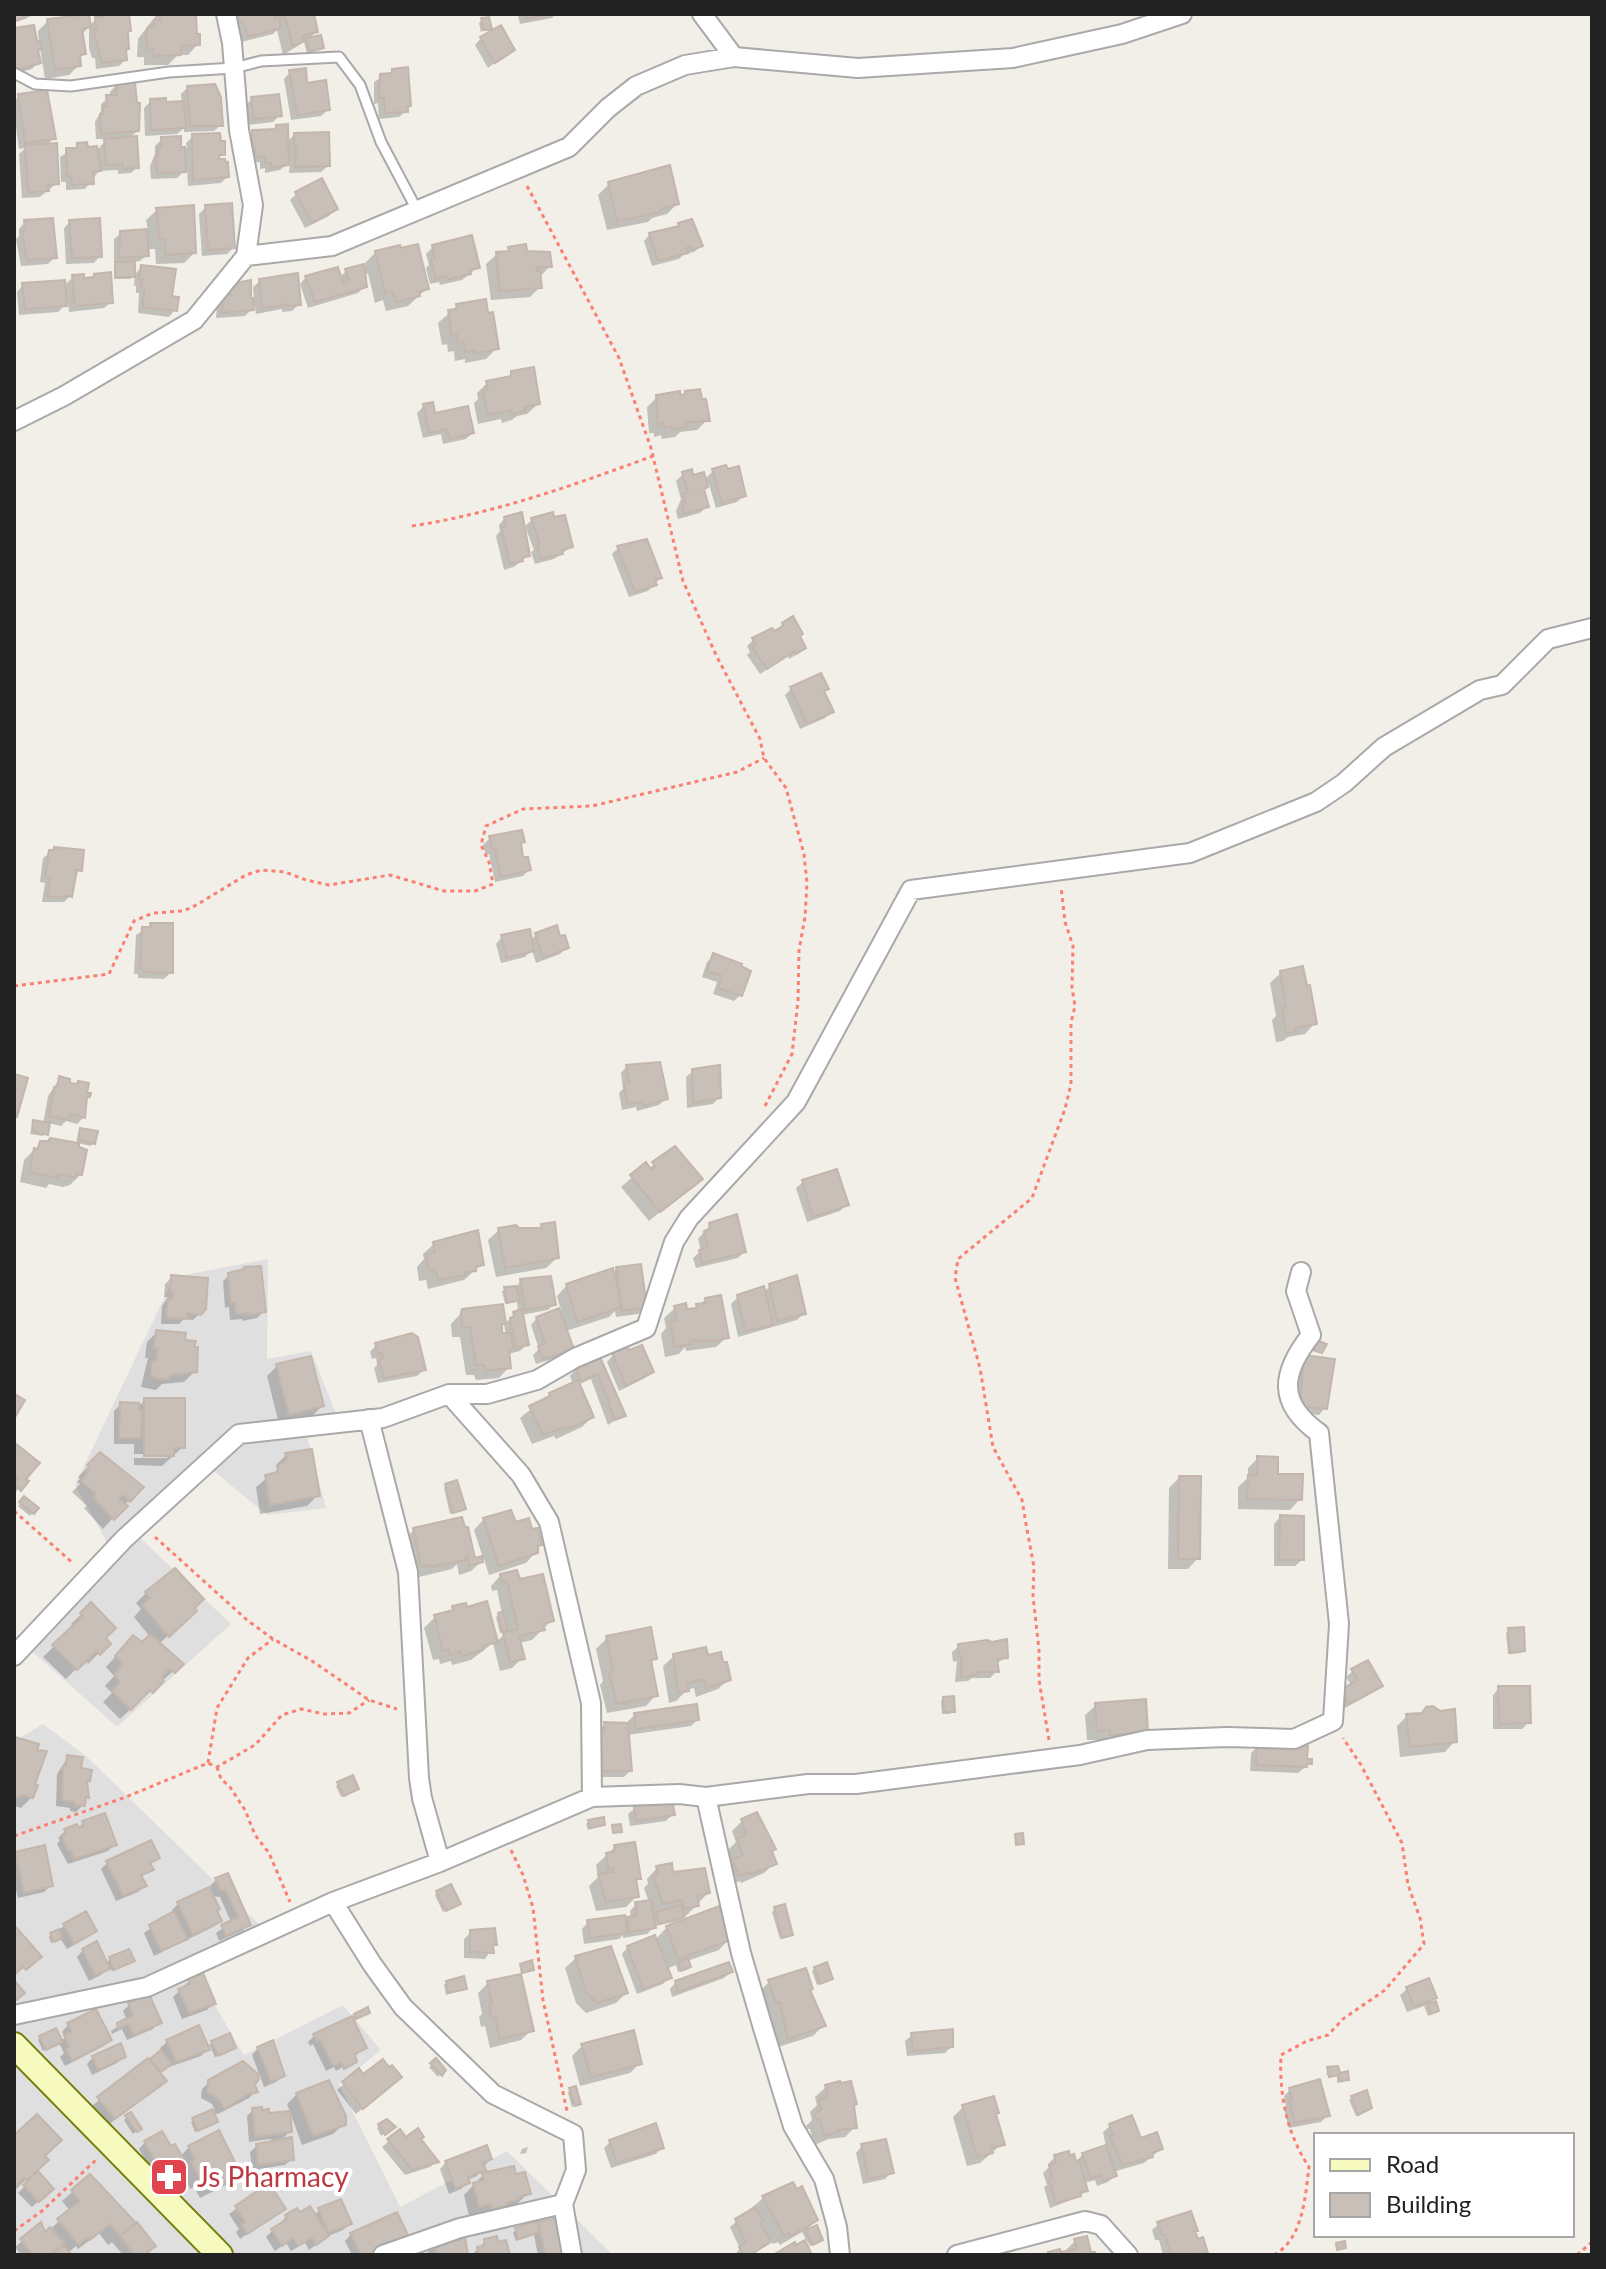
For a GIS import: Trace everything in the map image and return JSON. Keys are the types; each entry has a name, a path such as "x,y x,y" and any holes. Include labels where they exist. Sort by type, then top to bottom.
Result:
{"main road":[{"path":"14,2045 220,2255"}],"street":[{"path":"14,421 64,396 194,320 246,256 253,205 239,130 226,14"},
{"path":"702,14 734,57"},
{"path":"246,256 332,246 569,147 608,108 636,86 685,65 734,57 858,68 1013,58 1122,34 1182,14"},
{"path":"14,1656 142,1522 239,1434 383,1418 449,1394 487,1394 537,1380 575,1358 646,1328 674,1242 689,1218 796,1102 911,890 1190,853 1316,802 1344,783 1384,747 1434,715 1480,690 1502,685 1548,639 1592,628"},
{"path":"14,2015 147,1987 333,1902 440,1862 592,1797 679,1794 706,1797 808,1784 856,1784 1080,1755 1147,1740 1227,1737 1294,1739 1333,1721 1339,1624 1319,1433 1299,1419 1289,1396 1288,1372 1311,1335 1296,1291 1301,1272"},
{"path":"449,1394 521,1475 549,1522 591,1703 592,1797"},
{"path":"369,1419 408,1572 422,1798 440,1862"},
{"path":"706,1797 741,1953 793,2126 824,2179 837,2227 840,2255"},
{"path":"333,1902 403,2007 493,2094 573,2134 576,2170 563,2204 572,2255"},
{"path":"383,2255 460,2228 563,2204"},
{"path":"957,2255 1085,2221 1101,2225 1128,2255"}],"lane":[{"path":"14,73 35,84 71,86 169,72 234,68 261,61 339,57 360,85 381,142 417,210"}],"path":[{"path":"518,168 619,358 653,456 683,581 716,655 760,739 764,758 786,788 804,854 807,883 805,917 799,950 798,1001 792,1054 764,1108 770,1128"},
{"path":"412,526 470,517 584,482 653,456"},
{"path":"14,986 109,974 134,921 153,913 183,911 193,907 246,875 261,870 285,872 329,885 390,875 444,891 475,891 493,884 489,862 481,845 486,826 523,809 592,806 737,772 764,758"},
{"path":"1051,1758 1039,1680 1034,1567 1022,1500 993,1447 980,1368 955,1278 958,1259 1032,1198 1065,1109 1071,1084 1071,1023 1075,1006 1073,946 1065,922 1061,871"},
{"path":"14,1511 87,1579"},
{"path":"142,1522 174,1557 273,1639 369,1700 416,1715"},
{"path":"208,1763 217,1708 248,1658 273,1639"},
{"path":"217,1767 255,1745 282,1715 301,1709 324,1714 349,1713 369,1700"},
{"path":"1274,2255 1286,2249 1297,2230 1309,2167 1297,2149 1287,2122 1281,2083 1281,2055 1307,2041 1328,2035 1360,2006 1385,1990 1424,1944 1420,1918 1408,1885 1402,1843 1361,1765 1333,1721"},
{"path":"14,1836 126,1797 208,1763 217,1767 221,1779 245,1810 255,1835 269,1853 288,1900 300,1918"},
{"path":"504,1834 523,1875 533,1908 545,2013 573,2134"},
{"path":"14,2231 42,2211 112,2146"},
{"path":"1577,2255 1592,2242"}],"shaded area":[{"path":"268,1259 267,1359 311,1351 338,1419 306,1432 326,1508 267,1515 209,1467 139,1537 231,1624 117,1727 24,1644 118,1562 75,1485 174,1277"},
{"path":"43,1724 86,1756 263,1928 193,1968 244,2055 343,2005 381,2050 339,2084 400,2207 507,2151 613,2255 14,2255 14,1741"}],"building":[{"path":"14,14 29,14 14,21"},
{"path":"89,14 91,27 82,29 86,54 80,55 81,66 55,70 47,19"},
{"path":"104,14 129,14 131,31 128,31 127,60 102,63 93,29 96,28 95,17 104,17"},
{"path":"159,14 196,14 200,45 181,46 181,55 154,56 153,48 147,48 146,34 148,27 154,27 154,20 160,20"},
{"path":"237,14 274,14 275,18 279,17 281,28 248,37"},
{"path":"281,14 314,14 318,32 302,36 304,41 293,47 285,17 282,18"},
{"path":"525,14 551,14 526,19"},
{"path":"489,17 492,29 484,30 481,18"},
{"path":"34,25 42,49 38,50 41,63 14,71 14,28"},
{"path":"501,25 515,50 495,63 480,37"},
{"path":"321,35 324,48 309,52 306,38"},
{"path":"408,67 411,106 408,106 408,112 385,113 384,98 379,98 380,74"},
{"path":"306,68 307,83 326,80 330,110 297,115 289,70"},
{"path":"135,82 137,103 140,103 139,131 101,134 100,114 103,114 103,107 107,107 106,95 117,95 116,83"},
{"path":"215,84 221,97 223,126 190,126 187,86"},
{"path":"47,90 56,139 25,143 18,94"},
{"path":"279,94 282,116 254,119 251,97"},
{"path":"166,98 166,102 184,101 186,128 151,130 150,99"},
{"path":"288,124 289,165 271,168 265,156 255,157 252,130 276,129 276,125"},
{"path":"329,132 330,166 295,167 294,133"},
{"path":"220,133 221,141 225,141 225,155 219,155 219,159 228,162 229,177 193,180 192,134"},
{"path":"137,136 139,168 123,169 123,164 106,165 104,139"},
{"path":"181,136 181,147 185,147 186,172 157,173 156,158 158,148 161,148 161,137"},
{"path":"87,142 88,147 97,146 101,171 93,172 94,184 72,185 71,176 67,176 66,148 77,148 77,143"},
{"path":"57,143 59,184 48,185 49,191 28,192 25,145"},
{"path":"670,165 679,204 660,209 660,212 617,221 608,182"},
{"path":"322,178 338,209 312,223 295,192"},
{"path":"232,203 235,248 208,250 205,205"},
{"path":"194,205 196,253 165,255 165,239 160,240 156,208"},
{"path":"53,218 57,258 27,260 22,230 25,230 24,220"},
{"path":"100,218 102,257 72,258 69,220"},
{"path":"692,219 703,246 692,250 686,248 688,253 658,261 649,233 679,226 678,223"},
{"path":"147,229 149,256 119,258 120,231"},
{"path":"472,235 480,268 470,270 471,274 446,280 446,276 436,279 431,260 435,259 432,245"},
{"path":"418,244 429,289 419,292 420,296 396,302 393,291 385,293 375,251"},
{"path":"526,244 527,251 550,252 552,267 536,267 540,271 542,288 500,291 496,252"},
{"path":"135,261 135,277 116,277 115,262"},
{"path":"364,264 367,287 315,302 305,276 338,267 343,283 349,281 345,269"},
{"path":"141,265 176,269 172,296 179,297 177,311 143,307 144,287 141,287 142,280 139,280"},
{"path":"111,272 113,303 75,306 72,275 84,274 84,278"},
{"path":"298,273 301,305 262,309 259,279"},
{"path":"65,280 67,306 25,309 22,283"},
{"path":"251,280 254,310 222,313 223,296 231,295 230,284"},
{"path":"486,299 488,313 493,312 499,349 465,352 464,342 458,343 457,335 452,336 448,310 457,309 456,304"},
{"path":"534,367 540,404 524,407 525,411 512,414 511,410 488,415 483,391 488,390 486,381 511,376 511,371"},
{"path":"700,389 702,399 706,399 710,421 686,422 687,427 672,430 671,426 658,424 656,395 680,391 680,395"},
{"path":"433,402 435,413 468,406 474,433 450,439 447,429 429,433 423,404"},
{"path":"726,465 728,469 739,466 746,496 722,503 712,469"},
{"path":"692,469 693,475 704,472 708,487 704,489 709,507 684,514 683,494 688,493 682,472"},
{"path":"522,512 530,556 510,564 501,527 506,526 504,517"},
{"path":"553,512 554,517 565,515 573,547 562,550 563,554 541,559 537,544 540,544 531,518"},
{"path":"647,539 662,578 655,580 657,585 635,592 617,546"},
{"path":"793,616 803,634 800,636 806,648 796,654 795,651 767,669 752,647 756,645 752,638 772,628 774,631"},
{"path":"821,673 829,689 824,691 834,712 807,724 790,687"},
{"path":"522,830 525,842 521,843 523,857 528,857 531,870 501,877 489,836"},
{"path":"54,847 84,850 82,871 77,870 72,897 47,896 50,877 45,876 49,850 54,850"},
{"path":"150,923 173,923 173,973 144,972 144,968 140,968 142,927 151,927"},
{"path":"557,925 560,936 565,935 569,948 543,958 535,933"},
{"path":"530,929 534,951 507,958 501,935"},
{"path":"713,953 742,964 751,971 742,996 718,988 722,976 707,971"},
{"path":"1303,966 1317,1024 1286,1033 1282,1008 1286,1007 1280,971"},
{"path":"660,1062 668,1099 643,1106 642,1102 628,1104 624,1084 629,1083 626,1065"},
{"path":"720,1065 721,1098 693,1103 692,1069"},
{"path":"14,1074 28,1078 17,1117 14,1116"},
{"path":"59,1076 70,1079 70,1083 89,1083 87,1093 91,1093 87,1097 85,1118 71,1114 69,1120 49,1116"},
{"path":"33,1120 50,1123 48,1135 32,1131"},
{"path":"80,1128 98,1131 95,1144 78,1140"},
{"path":"50,1138 79,1143 79,1147 87,1150 82,1175 76,1174 75,1178 58,1174 58,1178 29,1172 34,1148 38,1149 40,1141"},
{"path":"675,1146 703,1179 660,1212 630,1175 646,1162 651,1169 655,1166 652,1162"},
{"path":"837,1169 849,1205 813,1217 802,1180"},
{"path":"737,1214 746,1252 702,1263 699,1250 708,1247 704,1231 710,1229 709,1223"},
{"path":"555,1222 559,1258 505,1268 498,1228 516,1225 519,1228 542,1228 541,1224"},
{"path":"478,1230 484,1265 476,1267 476,1271 465,1272 466,1275 438,1280 436,1270 429,1271 426,1255 435,1252 433,1242"},
{"path":"641,1264 647,1308 622,1311 616,1267"},
{"path":"261,1266 266,1312 236,1314 235,1302 231,1303 228,1273 244,1267"},
{"path":"613,1268 622,1307 577,1322 566,1284"},
{"path":"171,1275 208,1278 206,1309 201,1315 187,1313 187,1319 166,1318 168,1298 172,1299 173,1292 170,1292"},
{"path":"797,1275 806,1314 777,1321 769,1284"},
{"path":"551,1276 556,1305 525,1310 520,1279"},
{"path":"516,1286 520,1300 507,1303 504,1287"},
{"path":"764,1286 773,1325 745,1331 737,1295"},
{"path":"721,1295 729,1338 708,1342 695,1340 690,1341 691,1344 675,1347 670,1322 677,1321 674,1306 686,1303 687,1309 697,1308 696,1304 706,1303 705,1298"},
{"path":"503,1304 506,1324 502,1324 502,1333 511,1333 511,1368 486,1371 484,1365 476,1365 470,1327 462,1327 461,1312 462,1309"},
{"path":"559,1308 574,1349 543,1359 538,1347 545,1343 536,1317"},
{"path":"522,1309 529,1345 516,1348 510,1318 514,1316 513,1312"},
{"path":"156,1330 186,1333 185,1340 196,1341 197,1372 171,1375 168,1380 151,1377 152,1361 156,1361 158,1348 154,1348"},
{"path":"412,1333 418,1337 426,1370 384,1378 379,1360 383,1358 382,1353 378,1354 375,1343"},
{"path":"1316,1340 1327,1344 1322,1353 1313,1350"},
{"path":"642,1345 654,1372 626,1386 612,1353"},
{"path":"1304,1355 1335,1359 1327,1409 1300,1406"},
{"path":"311,1356 324,1406 289,1415 276,1364"},
{"path":"600,1357 626,1416 615,1420 598,1374 581,1381 575,1368"},
{"path":"578,1380 594,1417 566,1430 564,1427 543,1435 529,1406"},
{"path":"15,1394 25,1400 14,1419 14,1397"},
{"path":"144,1398 185,1398 185,1448 174,1448 174,1456 144,1456"},
{"path":"120,1402 139,1403 139,1410 142,1410 141,1438 119,1438"},
{"path":"15,1443 40,1463 26,1479 29,1481 21,1491 14,1484 17,1478 14,1476"},
{"path":"312,1449 320,1496 270,1505 265,1475 278,1472 278,1466 287,1459 285,1453"},
{"path":"100,1452 144,1487 130,1502 123,1495 119,1499 128,1506 114,1520 93,1497 96,1494 81,1481 88,1473 87,1465"},
{"path":"1257,1456 1278,1457 1278,1474 1303,1474 1302,1500 1247,1499 1248,1475 1257,1475"},
{"path":"1179,1476 1201,1476 1200,1559 1178,1559"},
{"path":"457,1480 466,1509 453,1513 445,1484"},
{"path":"24,1496 39,1508 34,1514 19,1502"},
{"path":"511,1510 516,1522 529,1518 532,1529 538,1528 542,1545 538,1546 538,1553 499,1566 483,1518"},
{"path":"1280,1515 1304,1516 1304,1560 1279,1560"},
{"path":"462,1517 465,1527 468,1527 475,1558 482,1556 483,1562 469,1566 468,1556 465,1560 421,1567 413,1528"},
{"path":"175,1568 204,1599 195,1608 197,1611 169,1637 142,1605 150,1598 145,1592"},
{"path":"517,1570 520,1579 543,1574 554,1621 543,1624 545,1630 519,1636 525,1659 510,1662 503,1633 518,1629 507,1581 502,1582 500,1574"},
{"path":"487,1601 498,1642 462,1656 461,1652 450,1655 449,1650 443,1651 434,1615 453,1610 452,1606 466,1603 467,1607"},
{"path":"91,1602 116,1628 106,1638 111,1644 100,1655 97,1651 77,1670 52,1645 83,1616 80,1613"},
{"path":"503,1611 508,1630 502,1631 498,1613"},
{"path":"651,1627 657,1659 651,1660 658,1696 617,1704 609,1673 613,1672 606,1636"},
{"path":"1524,1627 1525,1651 1510,1653 1508,1628"},
{"path":"150,1634 184,1664 175,1673 169,1669 162,1677 164,1681 153,1693 150,1690 131,1710 112,1691 120,1682 114,1674 123,1664 115,1656 133,1635 142,1642"},
{"path":"1007,1639 1008,1658 997,1659 999,1672 977,1672 977,1675 961,1677 962,1656 959,1656 958,1644"},
{"path":"706,1647 708,1655 721,1652 731,1680 706,1688 704,1679 687,1683 689,1691 678,1693 673,1654"},
{"path":"1368,1660 1383,1686 1348,1705 1340,1690 1358,1680 1351,1669"},
{"path":"1498,1686 1530,1686 1531,1723 1499,1724"},
{"path":"954,1696 955,1712 944,1712 943,1697"},
{"path":"1146,1699 1148,1732 1110,1735 1110,1730 1097,1731 1095,1703"},
{"path":"697,1704 699,1720 636,1729 634,1713"},
{"path":"1433,1706 1440,1711 1455,1709 1457,1742 1410,1747 1406,1714 1422,1713 1426,1707"},
{"path":"604,1722 628,1723 632,1771 596,1771 596,1756 601,1756 599,1733 605,1733"},
{"path":"15,1737 39,1744 37,1750 47,1751 33,1798 14,1796"},
{"path":"1257,1744 1308,1746 1307,1759 1312,1759 1312,1764 1307,1764 1307,1767 1256,1765"},
{"path":"67,1755 83,1757 81,1768 92,1770 90,1781 87,1781 89,1798 86,1797 85,1806 62,1800 63,1766 66,1766"},
{"path":"353,1775 359,1789 344,1796 337,1782"},
{"path":"672,1800 675,1815 636,1821 634,1806"},
{"path":"757,1812 776,1849 772,1851 777,1864 739,1876 732,1859 743,1855 737,1839 745,1836 746,1832 741,1819"},
{"path":"105,1813 117,1845 74,1859 62,1835 66,1834 64,1829 77,1824 79,1828 84,1826 82,1821"},
{"path":"604,1817 605,1825 590,1828 588,1820"},
{"path":"621,1824 622,1832 613,1833 612,1825"},
{"path":"1023,1833 1024,1844 1016,1845 1015,1834"},
{"path":"151,1840 160,1858 150,1863 154,1870 141,1875 147,1886 123,1896 106,1861"},
{"path":"635,1842 641,1879 636,1879 639,1897 606,1902 598,1874 614,1872 613,1868 608,1869 606,1853 615,1851 614,1845"},
{"path":"45,1845 53,1886 24,1893 15,1852"},
{"path":"672,1863 673,1872 705,1868 710,1893 697,1896 699,1906 684,1909 682,1900 663,1904 653,1876 658,1875 656,1866"},
{"path":"228,1873 251,1925 226,1936 221,1925 238,1917 226,1891 220,1890 215,1878"},
{"path":"451,1884 461,1904 446,1911 436,1891"},
{"path":"209,1887 220,1909 217,1911 222,1921 193,1935 177,1902"},
{"path":"651,1900 656,1928 629,1932 627,1917 637,1915 635,1902"},
{"path":"785,1904 793,1935 782,1938 774,1907"},
{"path":"681,1905 684,1917 659,1924 656,1912"},
{"path":"719,1906 731,1940 678,1959 666,1926"},
{"path":"86,1911 97,1931 74,1944 63,1924"},
{"path":"174,1911 188,1939 161,1951 149,1925"},
{"path":"625,1915 627,1933 590,1938 587,1920"},
{"path":"14,1925 42,1957 14,1975"},
{"path":"495,1928 497,1945 493,1945 494,1953 470,1952 470,1930"},
{"path":"59,1929 63,1938 54,1942 50,1933"},
{"path":"655,1935 672,1978 643,1989 627,1946"},
{"path":"97,1941 110,1969 95,1976 82,1949"},
{"path":"611,1946 628,1993 597,2003 586,1993 575,1956"},
{"path":"129,1949 135,1961 114,1970 109,1957"},
{"path":"688,1958 691,1967 681,1971 678,1962"},
{"path":"532,1960 534,1970 522,1973 520,1964"},
{"path":"729,1962 733,1972 678,1992 675,1981"},
{"path":"827,1962 833,1979 820,1984 814,1967"},
{"path":"806,1968 813,1989 810,1990 826,2026 788,2039 780,2002 776,2003 768,1980"},
{"path":"203,1973 216,2004 189,2013 178,1989 190,1984 188,1979"},
{"path":"521,1974 534,2031 500,2039 495,2017 491,2018 489,2005 492,2004 487,1981"},
{"path":"464,1976 467,1989 448,1993 446,1981"},
{"path":"1429,1978 1437,1998 1414,2007 1406,1987"},
{"path":"14,1980 25,1993 14,2002"},
{"path":"149,1994 162,2023 134,2035 128,2024 118,2029 117,2023 133,2015 128,2003"},
{"path":"1436,2001 1439,2011 1431,2014 1427,2004"},
{"path":"368,2007 370,2013 356,2019 354,2014"},
{"path":"96,2009 112,2040 72,2061 64,2035 72,2032 67,2023"},
{"path":"352,2016 367,2048 355,2054 357,2062 344,2069 341,2062 333,2066 320,2039 317,2042 313,2034"},
{"path":"199,2025 210,2050 176,2062 166,2040"},
{"path":"56,2028 63,2042 46,2050 39,2036"},
{"path":"953,2029 953,2047 913,2051 911,2033"},
{"path":"634,2030 642,2064 591,2077 581,2044"},
{"path":"230,2033 236,2048 218,2056 211,2041"},
{"path":"273,2040 285,2076 271,2082 257,2047"},
{"path":"121,2043 126,2057 98,2070 92,2056"},
{"path":"161,2050 172,2064 161,2072 150,2059"},
{"path":"148,2058 167,2081 115,2119 97,2097"},
{"path":"436,2058 446,2070 442,2076 430,2063"},
{"path":"383,2059 402,2077 363,2109 342,2082 359,2068 363,2074"},
{"path":"243,2061 258,2074 255,2085 258,2092 223,2107 218,2098 207,2092 208,2080"},
{"path":"1338,2066 1340,2073 1348,2071 1349,2080 1340,2081 1339,2075 1329,2077 1327,2067"},
{"path":"1320,2079 1330,2116 1295,2123 1289,2088"},
{"path":"329,2080 346,2116 346,2125 313,2136 296,2093"},
{"path":"851,2081 857,2104 854,2105 857,2128 838,2130 824,2136 820,2119 817,2120 815,2114 821,2109 819,2100 828,2098 825,2085"},
{"path":"576,2086 581,2104 575,2106 569,2088"},
{"path":"1367,2090 1372,2108 1358,2115 1351,2096"},
{"path":"994,2096 1005,2145 991,2148 993,2153 977,2157 962,2105"},
{"path":"262,2107 262,2110 269,2109 269,2113 290,2111 292,2132 255,2137 252,2108"},
{"path":"213,2109 218,2122 198,2131 192,2118"},
{"path":"131,2112 142,2129 137,2132 125,2115"},
{"path":"37,2114 62,2140 45,2156 49,2160 14,2188 14,2135"},
{"path":"1132,2115 1141,2138 1157,2132 1163,2149 1152,2153 1153,2157 1123,2165 1109,2136 1113,2135 1109,2124"},
{"path":"387,2119 396,2127 385,2135 378,2124"},
{"path":"656,2123 664,2148 617,2163 609,2140"},
{"path":"418,2128 424,2137 421,2139 439,2162 412,2170 387,2139 400,2129 406,2137"},
{"path":"219,2130 241,2174 211,2189 205,2178 201,2181 191,2162 195,2159 188,2146"},
{"path":"162,2131 171,2146 175,2144 185,2161 162,2173 144,2141"},
{"path":"292,2137 294,2160 258,2165 256,2144"},
{"path":"886,2139 894,2173 869,2179 861,2144"},
{"path":"487,2145 492,2159 483,2163 486,2170 468,2177 470,2183 456,2189 445,2161"},
{"path":"1106,2145 1117,2176 1103,2181 1101,2175 1091,2178 1082,2153"},
{"path":"1069,2151 1070,2156 1074,2154 1076,2161 1079,2160 1088,2191 1056,2203 1049,2179 1053,2178 1049,2165 1056,2163 1054,2155"},
{"path":"514,2166 516,2174 525,2172 531,2194 492,2209 491,2204 479,2207 473,2183 484,2180 482,2173"},
{"path":"38,2171 54,2189 39,2202 23,2185"},
{"path":"90,2174 136,2223 120,2236 110,2224 79,2245 57,2219 80,2201 71,2190"},
{"path":"793,2182 797,2189 802,2186 818,2220 791,2236 789,2233 784,2236 762,2196"},
{"path":"269,2183 286,2209 247,2234 241,2224 245,2222 235,2206"},
{"path":"341,2199 352,2224 328,2233 318,2208"},
{"path":"310,2206 329,2236 316,2245 312,2238 298,2246 293,2238 282,2246 271,2229 287,2219 285,2215 297,2208 300,2212"},
{"path":"755,2207 771,2242 750,2255 744,2255 739,2247 746,2243 735,2219"},
{"path":"1191,2211 1198,2239 1203,2237 1208,2253 1171,2255 1165,2234 1162,2235 1157,2222"},
{"path":"397,2212 409,2237 372,2255 361,2255 350,2233"},
{"path":"559,2218 567,2255 545,2255 538,2222"},
{"path":"538,2221 540,2232 518,2239 515,2228"},
{"path":"41,2222 45,2232 50,2227 64,2243 49,2255 33,2255 20,2239"},
{"path":"137,2222 156,2246 144,2255 135,2255 120,2236"},
{"path":"817,2225 823,2240 813,2245 805,2230"},
{"path":"497,2236 498,2242 506,2240 510,2255 479,2255 477,2247 485,2245 484,2239"},
{"path":"1087,2236 1091,2252 1096,2255 1048,2255 1048,2252 1060,2249 1061,2252 1077,2249 1074,2239"},
{"path":"465,2237 468,2255 437,2255 435,2242"},
{"path":"805,2240 812,2255 773,2255 795,2242 796,2245"},
{"path":"1345,2241 1346,2248 1337,2250 1336,2243"},
{"path":"64,2246 72,2255 52,2255"}],"place":[{"name":"Js Pharmacy","path":"169,2177"}]}
